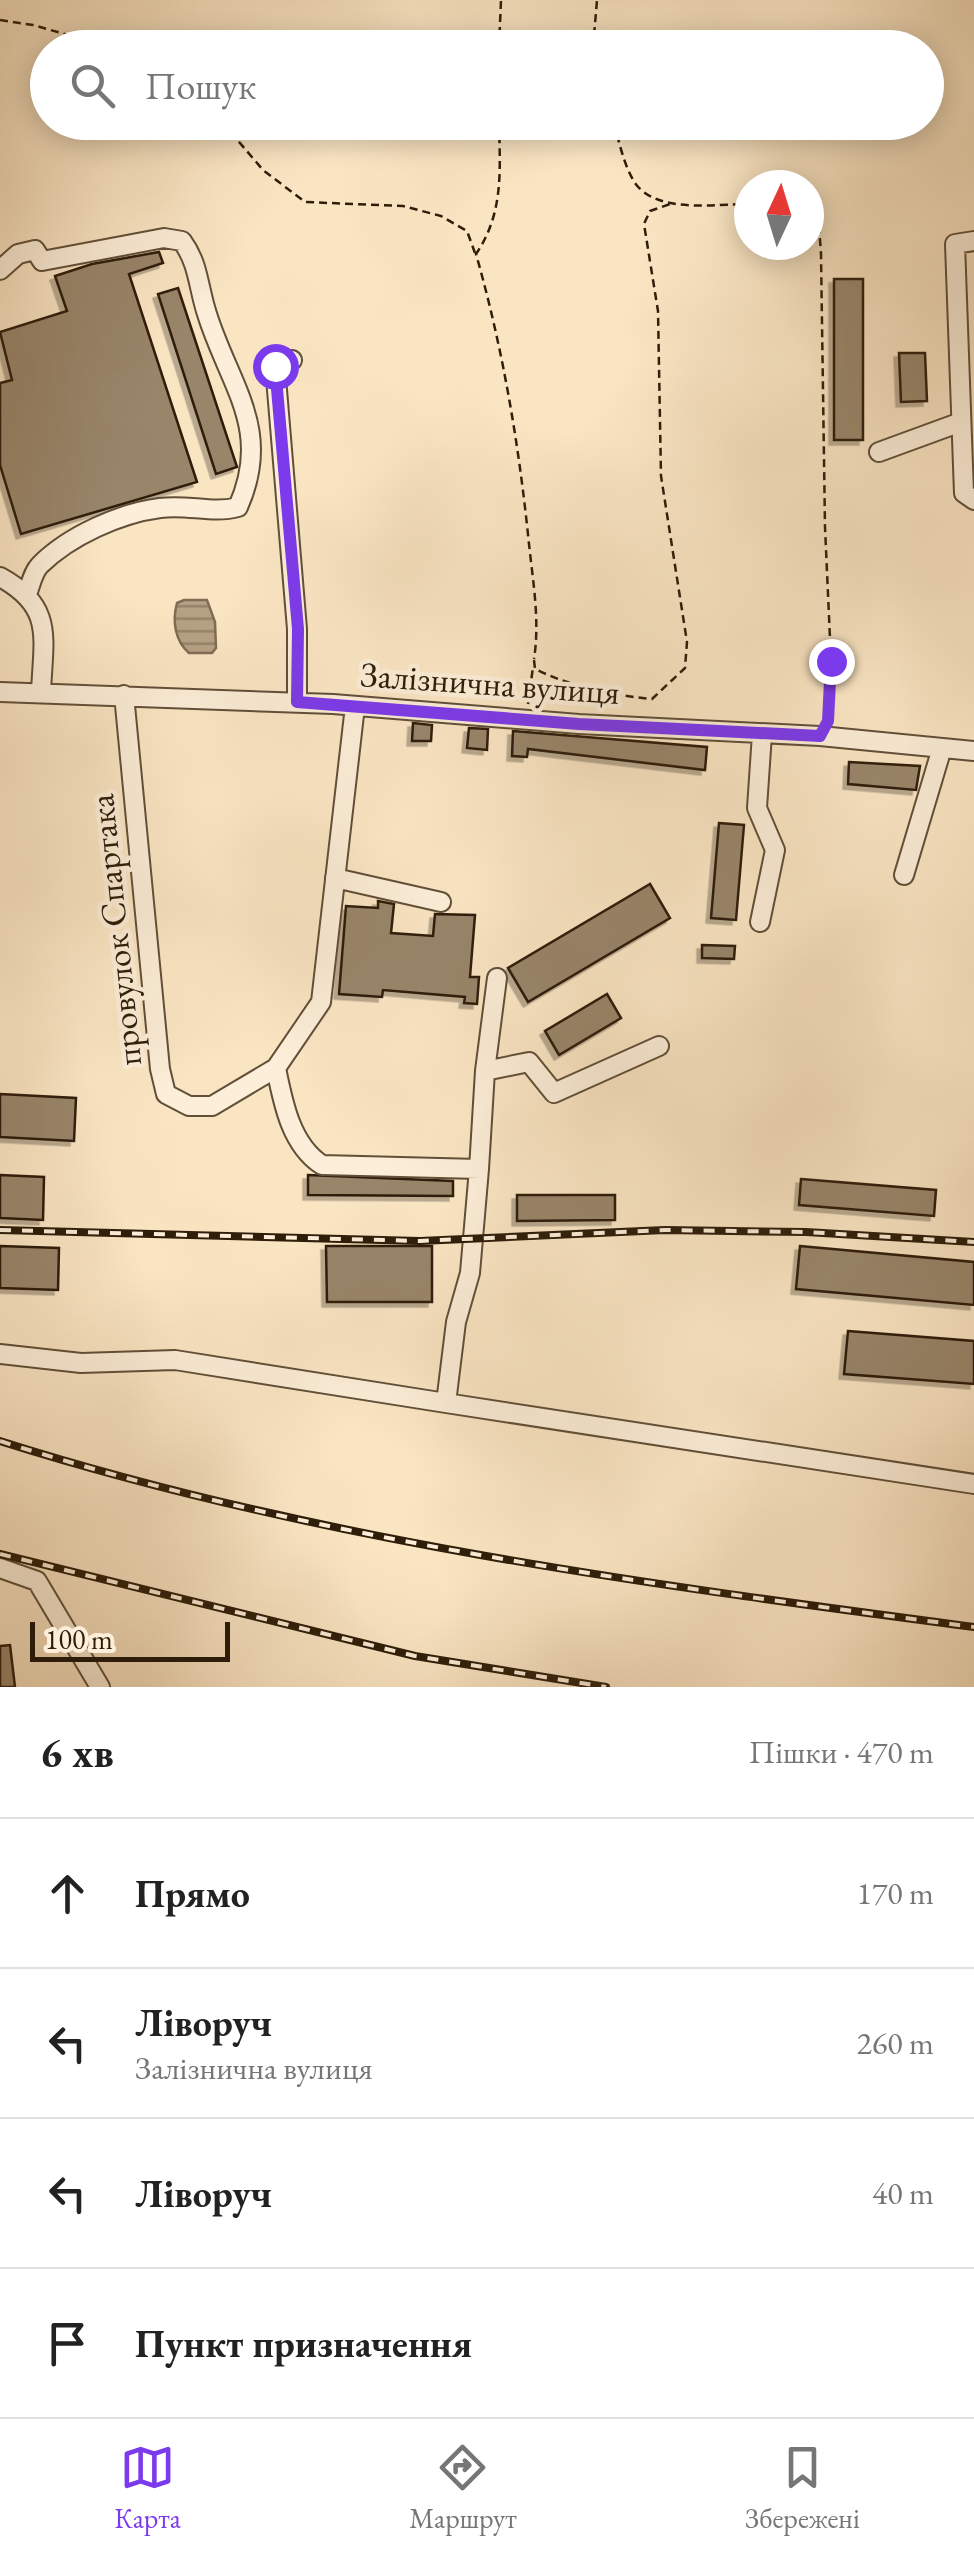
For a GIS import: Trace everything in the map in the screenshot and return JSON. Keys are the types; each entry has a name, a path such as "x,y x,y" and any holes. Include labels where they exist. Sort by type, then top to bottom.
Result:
{"street":[{"path":"0,270 18,254 35,250 42,262 164,238 182,241 194,258 206,312 251,428 254,452 238,506 218,512 187,506 158,508 120,518 82,536 36,568 28,594"},
{"path":"974,241 955,244 964,493 974,500"},
{"path":"292,360 275,366 298,629 297,702"},
{"path":"879,452 961,422"},
{"path":"0,577 28,594 38,611 44,637 41,693"},
{"name":"Залізнична вулиця","path":"0,692 297,702 820,736 974,751"},
{"name":"провулок Спартака","path":"124,696 160,1069 166,1094 190,1106 212,1106 276,1068"},
{"path":"354,706 321,1002 276,1068 282,1100 306,1155 322,1166 478,1169"},
{"path":"760,922 775,850 757,808 762,734"},
{"path":"904,875 942,748"},
{"path":"335,878 441,902"},
{"path":"446,1404 456,1322 470,1273 485,1071 497,978"},
{"path":"485,1071 529,1062 554,1094 660,1046"},
{"path":"0,1354 81,1363 176,1360 974,1484"},
{"path":"0,1568 37,1581 100,1687"}],"path":[{"path":"500,30 501,0"},
{"path":"594,30 597,0"},
{"path":"0,20 48,30"},
{"path":"237,140 263,170 306,202 403,206 441,216 467,231 497,330 512,409 535,600 537,640 528,703 532,720"},
{"path":"476,254 498,209 499,140"},
{"path":"620,140 633,180 645,194 673,203 734,204"},
{"path":"534,660 535,669 608,695 652,699 684,668 687,642 662,476 658,312 644,224 650,211 673,203"},
{"path":"820,736 828,721 831,661 821,260"}],"shaded area":[{"path":"207,600 215,622 216,648 212,653 189,653 181,643 175,617 177,603"}],"building":[{"path":"159,252 163,263 129,274 197,482 21,534 0,465 0,383 12,380 0,332 67,311 55,276 92,264"},
{"path":"834,279 863,279 863,440 834,440"},
{"path":"178,288 237,467 216,474 158,294"},
{"path":"899,353 925,353 927,401 901,402"},
{"path":"413,723 432,725 431,741 412,741"},
{"path":"469,728 488,729 487,750 467,748"},
{"path":"513,731 707,747 705,770 528,749 527,757 512,756"},
{"path":"849,762 920,766 916,790 848,784"},
{"path":"719,823 744,825 736,920 711,918"},
{"path":"650,884 670,918 528,1002 508,968"},
{"path":"378,901 394,904 391,933 433,936 435,914 475,915 470,977 479,977 477,1004 464,1003 465,997 383,990 382,997 339,994 346,906 378,908"},
{"path":"702,945 735,946 734,959 702,958"},
{"path":"607,994 621,1018 559,1055 545,1031"},
{"path":"0,1094 76,1098 74,1141 0,1137"},
{"path":"0,1175 44,1177 43,1220 0,1218"},
{"path":"308,1175 453,1181 453,1196 308,1195"},
{"path":"801,1179 936,1190 934,1216 799,1205"},
{"path":"517,1195 615,1195 615,1220 517,1221"},
{"path":"0,1246 59,1248 58,1290 0,1288"},
{"path":"326,1246 432,1246 432,1302 327,1302"},
{"path":"800,1246 974,1262 974,1305 796,1289"},
{"path":"848,1331 974,1341 974,1384 844,1374"},
{"path":"10,1645 15,1687 0,1687 0,1646"}],"railway":[{"path":"0,1230 420,1241 665,1230 806,1232 974,1242"},
{"path":"0,1441 119,1476 361,1532 605,1576 974,1627"},
{"path":"0,1554 415,1656 606,1687"}],"route":[{"path":"275,366 298,629 297,702 579,724 820,736 828,721 831,661"}]}
